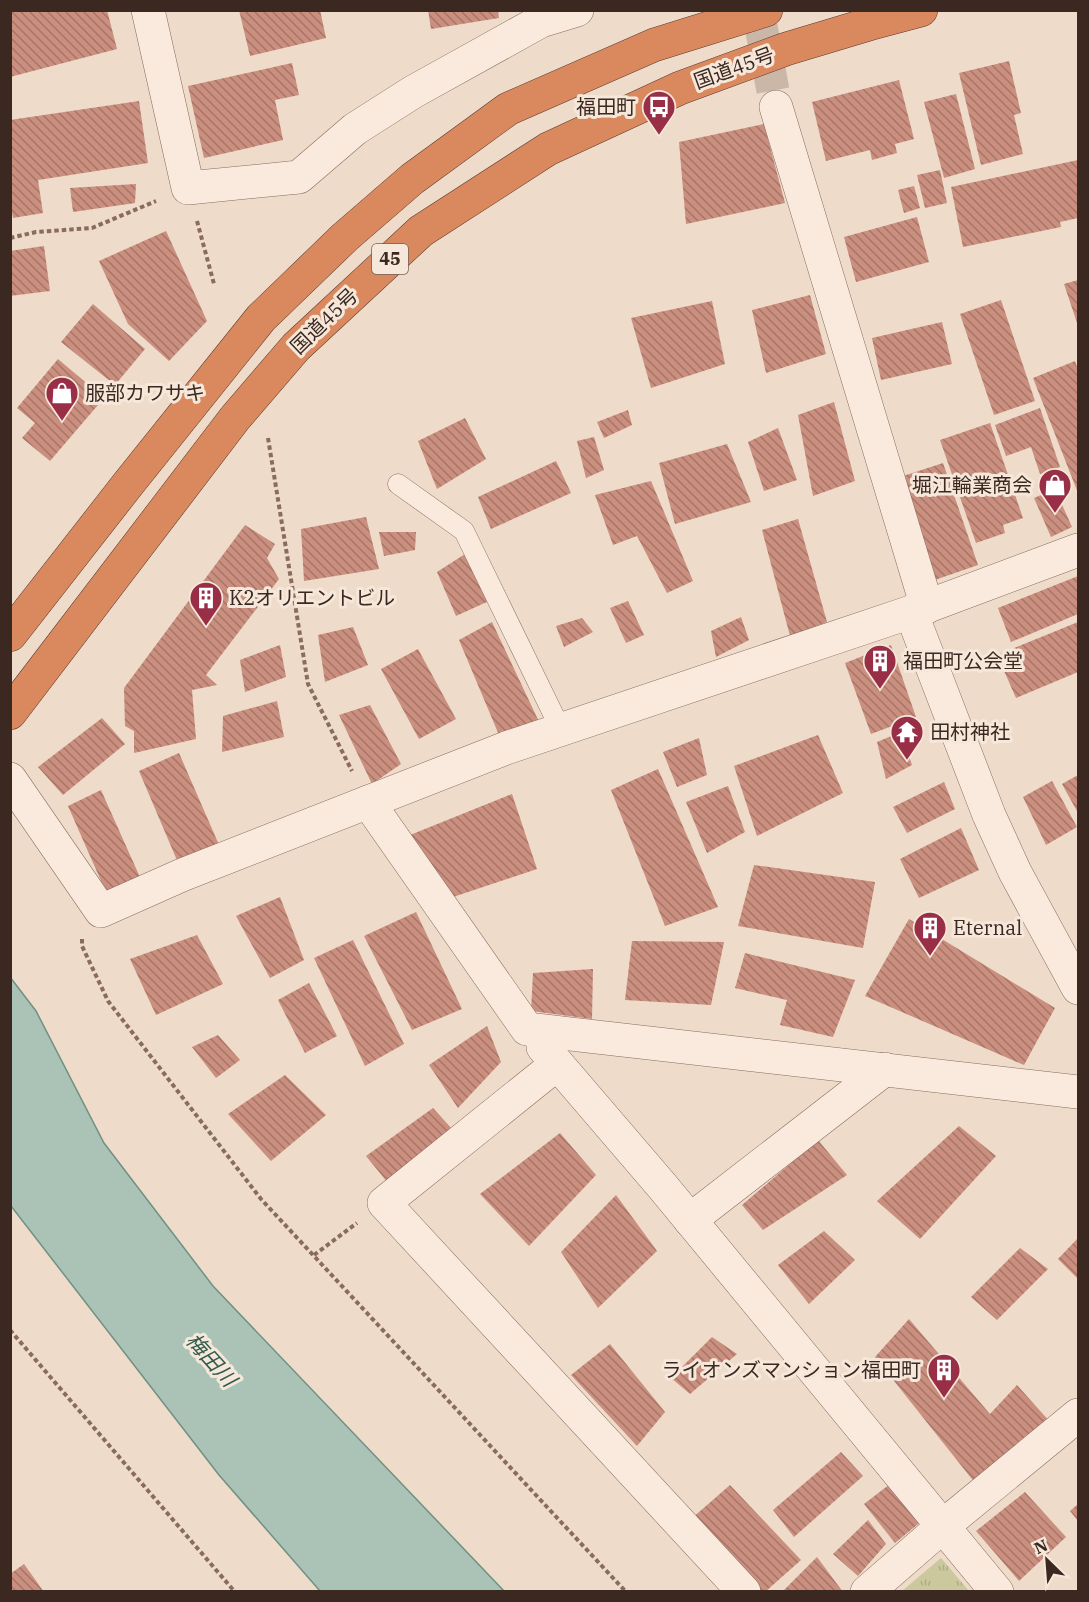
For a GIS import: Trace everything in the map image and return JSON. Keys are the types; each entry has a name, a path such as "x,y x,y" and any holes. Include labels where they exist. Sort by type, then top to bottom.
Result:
{"highway":[{"name":"45","path":"10,635 261,318 345,237 412,178 508,109 654,45 766,10"},
{"name":"国道45号","path":"10,713 243,409 296,347 421,231 548,149 680,88 786,49 921,10"}],"street":[{"path":"148,10 188,188 299,177 355,129 413,92 542,21 577,10"},
{"path":"776,107 919,609 989,815 1015,872 1078,988"},
{"path":"10,779 101,911 182,875 506,748 919,609 1078,550"},
{"path":"368,802 527,1029 690,1220 997,1592"},
{"path":"527,1029 1078,1092"},
{"path":"557,1064 384,1203 744,1592"},
{"path":"690,1220 885,1069"},
{"path":"867,1592 1078,1415"}],"lane":[{"path":"399,484 464,531 561,730"}],"path":[{"path":"10,238 36,232 92,228 188,188 214,284"},
{"path":"268,438 308,684 368,802"},
{"path":"101,911 79,917 82,946 108,1001 261,1199 626,1592"},
{"path":"314,1255 384,1203"},
{"path":"10,1330 235,1592"}],"green space":[{"path":"941,1558 969,1591 902,1591"}],"water":[{"name":"梅田川","path":"10,977 36,1011 104,1143 213,1286 504,1591 320,1591 219,1475 11,1206"}],"building":[{"path":"10,10 107,10 117,49 10,77"},
{"path":"239,10 320,10 326,38 250,56"},
{"path":"428,10 498,10 499,18 431,29"},
{"path":"1009,61 1021,113 1014,115 1023,154 981,165 959,73"},
{"path":"292,63 299,95 275,100 283,140 204,158 188,86"},
{"path":"899,80 914,139 895,144 897,153 872,160 870,150 826,161 812,102"},
{"path":"956,94 975,169 944,178 924,102"},
{"path":"139,101 148,163 38,180 43,213 13,218 10,202 10,120"},
{"path":"764,124 785,203 686,224 679,142"},
{"path":"1078,160 1078,218 1060,222 1061,227 963,247 951,187"},
{"path":"940,170 947,203 925,208 917,175"},
{"path":"136,184 135,203 73,212 70,188"},
{"path":"914,186 920,208 904,213 898,190"},
{"path":"917,217 929,262 856,282 844,237"},
{"path":"166,231 207,321 169,361 128,324 99,261"},
{"path":"44,246 50,291 10,296 10,251"},
{"path":"1078,280 1078,326 1064,284"},
{"path":"810,295 826,354 766,373 752,310"},
{"path":"1001,300 1035,401 994,415 960,314"},
{"path":"712,301 725,364 651,388 631,318"},
{"path":"93,304 145,349 115,385 61,342"},
{"path":"942,322 952,364 881,380 872,338"},
{"path":"58,359 104,398 50,461 22,438 35,423 17,408"},
{"path":"1075,361 1078,370 1078,493 1033,378"},
{"path":"834,402 855,481 813,496 798,415"},
{"path":"1040,408 1060,467 1040,474 1031,447 1006,456 995,425"},
{"path":"628,410 632,425 604,438 597,422"},
{"path":"465,418 486,459 437,489 418,441"},
{"path":"990,423 1023,518 1003,525 1005,533 976,543 940,440"},
{"path":"778,428 797,480 764,491 748,442"},
{"path":"594,437 604,470 586,478 577,441"},
{"path":"727,444 751,502 675,524 659,463"},
{"path":"556,461 571,493 491,529 478,497"},
{"path":"943,463 978,565 932,581 897,478"},
{"path":"651,481 693,581 667,593 637,536 613,545 595,495"},
{"path":"1055,489 1072,527 1051,537 1034,498"},
{"path":"366,517 379,569 304,581 301,529"},
{"path":"798,519 827,622 790,636 762,530"},
{"name":"K2オリエントビル","path":"245,525 275,544 267,558 279,579 206,675 217,685 192,690 196,739 134,753 134,731 125,726 124,688"},
{"path":"379,532 416,532 415,550 384,556"},
{"path":"465,554 489,601 456,616 437,572"},
{"path":"1078,576 1078,614 1011,642 998,608"},
{"path":"628,601 644,635 626,643 610,608"},
{"path":"741,617 749,640 716,657 711,631"},
{"path":"582,618 593,632 564,647 556,626"},
{"path":"492,622 541,726 499,735 459,640"},
{"path":"1078,622 1078,672 1016,698 997,655"},
{"path":"353,627 368,665 325,682 318,635"},
{"path":"280,645 286,677 245,692 240,660"},
{"name":"福田町公会堂","path":"891,645 916,717 871,734 845,663"},
{"path":"418,649 456,719 419,739 381,669"},
{"path":"277,701 284,737 222,752 223,716"},
{"path":"370,705 401,764 372,784 339,715"},
{"path":"102,718 125,744 63,795 38,767"},
{"path":"901,732 912,765 886,779 877,742"},
{"path":"818,735 843,793 757,836 734,766"},
{"path":"699,738 707,775 677,787 663,752"},
{"path":"179,753 223,854 182,872 139,771"},
{"path":"658,769 718,907 665,926 611,790"},
{"path":"1078,775 1078,813 1062,784"},
{"path":"1052,781 1077,827 1046,845 1023,797"},
{"path":"944,782 955,809 907,833 893,807"},
{"path":"728,786 745,832 707,853 686,802"},
{"path":"101,790 143,884 109,899 68,806"},
{"path":"512,794 537,869 453,897 410,835"},
{"path":"961,828 979,870 919,898 900,859"},
{"path":"754,865 875,882 863,948 738,926"},
{"path":"280,897 304,960 270,978 236,916"},
{"path":"416,912 462,1009 412,1030 364,936"},
{"name":"Eternal","path":"909,919 1055,1008 1024,1065 865,996"},
{"path":"197,935 223,984 156,1015 130,959"},
{"path":"353,940 404,1044 365,1066 314,958"},
{"path":"632,941 724,942 711,1005 625,1000"},
{"path":"745,953 855,980 833,1037 780,1025 787,1000 735,988"},
{"path":"593,969 592,1019 531,1011 533,973"},
{"path":"309,983 337,1036 305,1053 278,1000"},
{"path":"487,1026 501,1062 458,1108 429,1065"},
{"path":"218,1035 240,1060 216,1078 192,1047"},
{"path":"285,1075 326,1115 271,1161 228,1114"},
{"path":"433,1108 452,1129 388,1183 366,1156"},
{"path":"959,1126 996,1156 920,1239 877,1201"},
{"path":"560,1133 596,1175 529,1246 480,1194"},
{"path":"818,1140 847,1175 763,1230 742,1205"},
{"path":"616,1195 657,1251 598,1308 561,1252"},
{"path":"824,1231 855,1260 809,1304 778,1265"},
{"path":"1078,1238 1078,1279 1058,1259"},
{"path":"1020,1248 1048,1269 997,1320 971,1297"},
{"name":"ライオンズマンション福田町","path":"909,1319 990,1414 1017,1385 1059,1432 983,1493 875,1357"},
{"path":"712,1337 737,1354 690,1394 671,1378"},
{"path":"610,1344 665,1412 637,1446 571,1375"},
{"path":"841,1452 863,1476 794,1537 773,1510"},
{"path":"890,1484 923,1520 895,1543 864,1504"},
{"path":"730,1485 801,1560 765,1592 744,1592 683,1526"},
{"path":"1025,1492 1066,1537 1019,1581 976,1531"},
{"path":"1078,1504 1078,1521 1070,1511"},
{"path":"868,1520 886,1544 858,1576 833,1554"},
{"path":"817,1557 843,1592 782,1592"},
{"path":"24,1564 44,1592 10,1592 10,1574"}],"tunnel":[{"path":"758,10 776,107"}],"place":[{"name":"福田町","path":"659,136"},
{"name":"服部カワサキ","path":"62,422"},
{"name":"堀江輪業商会","path":"1055,514"},
{"name":"K2オリエントビル","path":"206,627"},
{"name":"福田町公会堂","path":"880,690"},
{"name":"田村神社","path":"907,761"},
{"name":"Eternal","path":"930,957"},
{"name":"ライオンズマンション福田町","path":"944,1399"}]}
